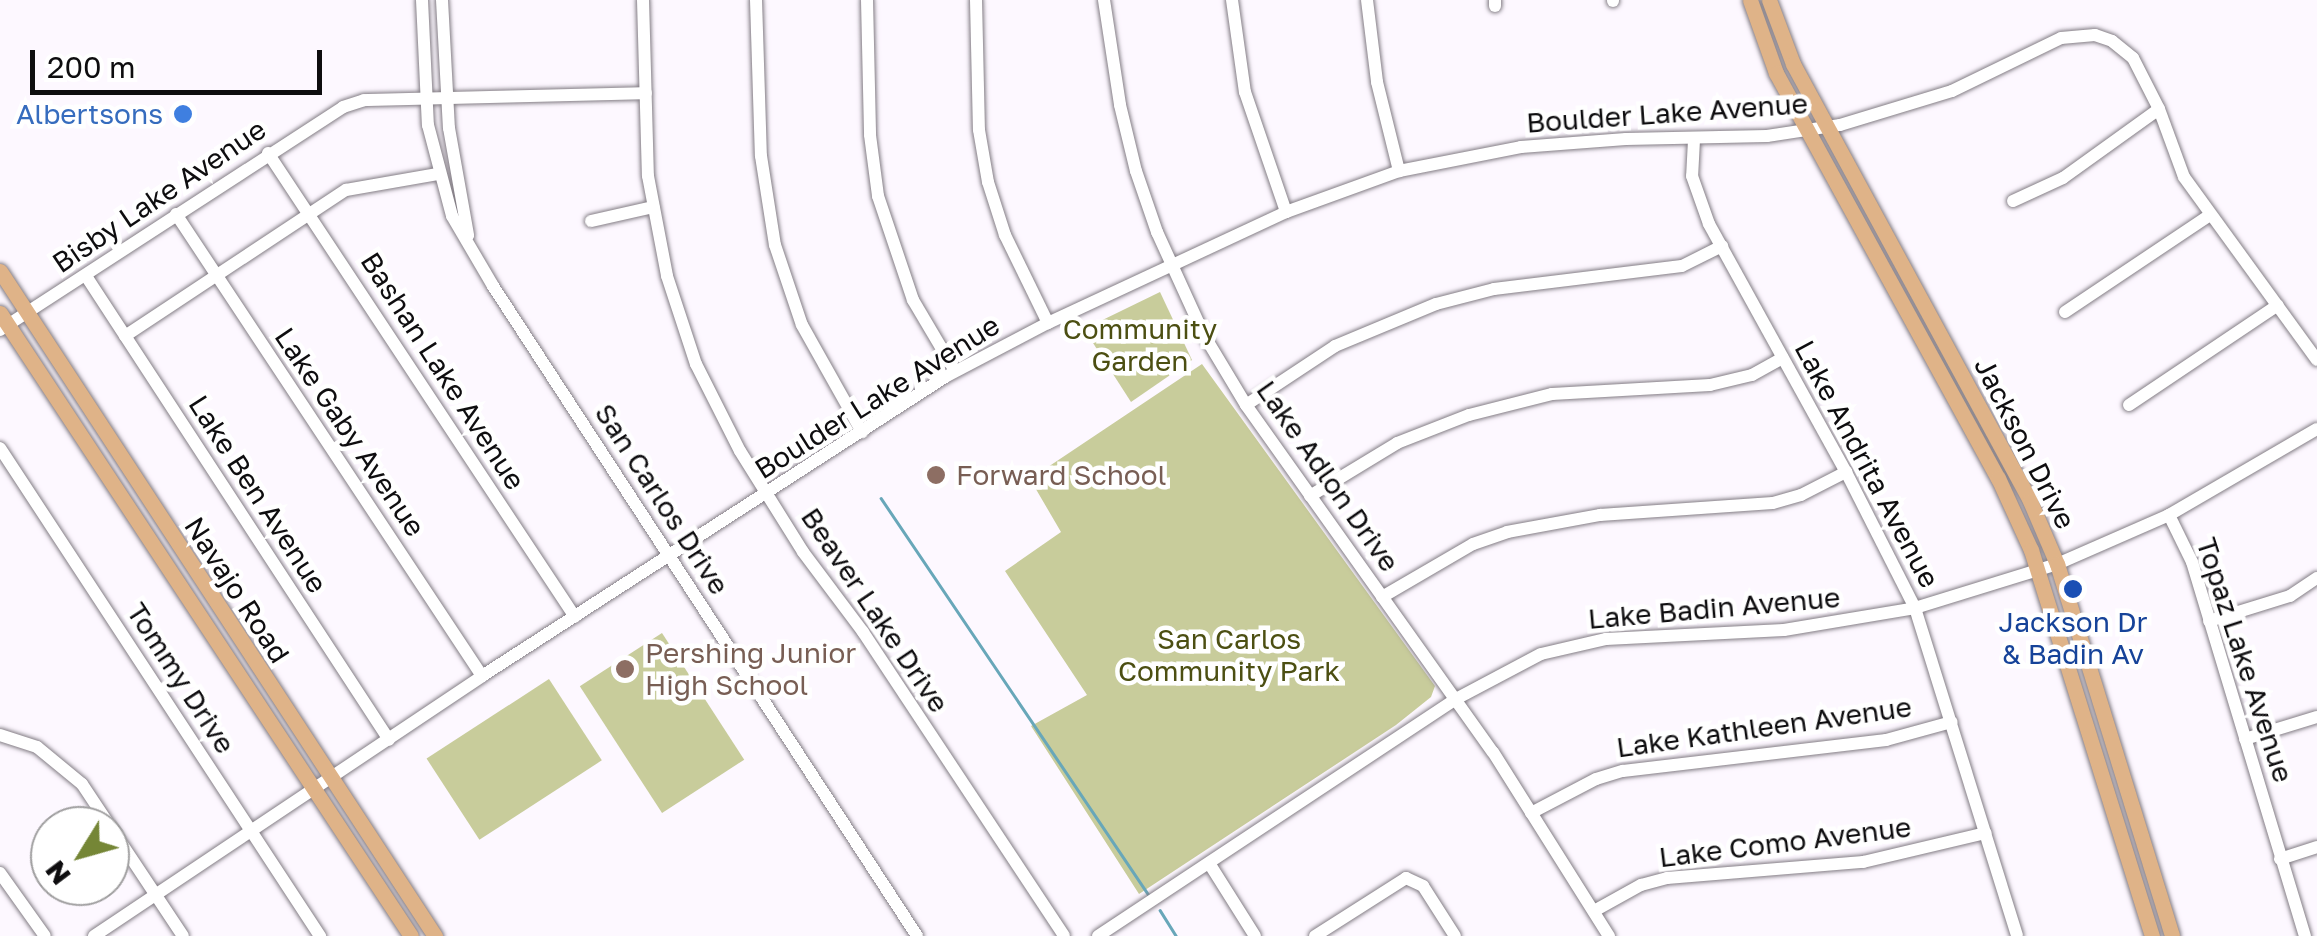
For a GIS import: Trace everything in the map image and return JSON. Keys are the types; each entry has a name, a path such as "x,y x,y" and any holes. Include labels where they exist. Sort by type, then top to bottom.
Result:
{"main road":[{"name":"Jackson Drive","path":"1750,0 1776,73 1998,478 2038,570 2152,936"},
{"name":"Jackson Drive","path":"1769,0 1793,64 2001,444 2057,564 2172,936"},
{"name":"Navajo Road","path":"0,271 434,936"},
{"name":"Navajo Road","path":"3,323 411,936"}],"street":[{"name":"San Carlos Drive","path":"422,0 424,98 438,174 452,216 493,286 918,936"},
{"name":"San Carlos Drive","path":"442,0 445,97 468,238"},
{"name":"Beaver Lake Drive","path":"643,0 653,207 667,276 696,364 767,494 1064,936"},
{"path":"756,0 761,156 775,246 802,325 862,432"},
{"path":"867,0 870,134 878,196 912,300 955,372"},
{"path":"976,0 979,130 988,182 1006,235 1048,323"},
{"name":"Lake Adlon Drive","path":"1104,0 1126,136 1172,267 1204,335 1246,405 1454,700 1610,936"},
{"path":"1232,0 1246,92 1286,212"},
{"path":"1367,0 1377,82 1399,172"},
{"name":"Boulder Lake Avenue","path":"94,936 254,833 482,676 955,372 1048,323 1286,212 1399,172 1521,148 1626,139 1694,140 1826,127 1952,91 2061,38 2094,35 2120,46 2139,66 2159,108"},
{"name":"Bisby Lake Avenue","path":"3,323 28,313 342,107 364,100 646,94"},
{"path":"2013,200 2062,178 2159,108 2184,177 2317,360"},
{"name":"Lake Andrita Avenue","path":"1694,140 1694,187 1914,608 2017,936"},
{"name":"Bashan Lake Avenue","path":"268,153 575,617"},
{"path":"125,336 353,187 438,174"},
{"path":"590,221 653,207"},
{"name":"Lake Gaby Avenue","path":"176,214 482,676"},
{"path":"2065,312 2210,216"},
{"path":"1246,405 1335,346 1436,304 1494,288 1682,266 1722,246"},
{"name":"Lake Ben Avenue","path":"86,276 389,740"},
{"path":"2129,404 2278,305"},
{"path":"1310,496 1396,444 1469,415 1552,394 1710,385 1752,375 1783,358"},
{"name":"Lake Badin Avenue","path":"1098,936 1454,700 1541,654 1606,639 1784,630 1914,608 2057,564 2169,515 2317,428"},
{"name":"Tommy Drive","path":"0,448 320,936"},
{"path":"1382,597 1472,544 1507,532 1600,515 1773,503 1801,495 1846,472"},
{"name":"Topaz Lake Avenue","path":"2169,515 2192,562 2305,936"},
{"path":"2209,622 2290,596 2317,578"},
{"path":"2244,739 2317,717"},
{"name":"Lake Kathleen Avenue","path":"1531,813 1596,779 1623,771 1886,740 1952,722"},
{"path":"0,735 37,747 73,774 183,936"},
{"name":"Lake Como Avenue","path":"1594,911 1641,885 1667,878 1863,862 1986,833"},
{"path":"2280,858 2317,847"},
{"path":"1209,863 1255,936"},
{"path":"0,873 45,936"},
{"path":"1315,936 1406,878 1423,886 1455,936"}],"green space":[{"name":"Community Garden","path":"1160,292 1192,360 1131,402 1084,329"},
{"name":"San Carlos Community Park","path":"1202,364 1435,686 1431,697 1396,725 1139,894 1031,726 1087,695 1005,571 1061,532 1030,479"},
{"path":"662,633 744,760 662,813 580,686"},
{"path":"549,679 602,760 479,840 427,759"}],"waterway":[{"path":"881,498 1148,894"},
{"path":"1160,910 1176,936"}],"place":[{"name":"Albertsons","path":"183,114"},
{"name":"Forward School","path":"936,475"},
{"name":"Jackson Dr & Badin Av","path":"2073,589"},
{"name":"Pershing Junior High School","path":"625,669"}]}
